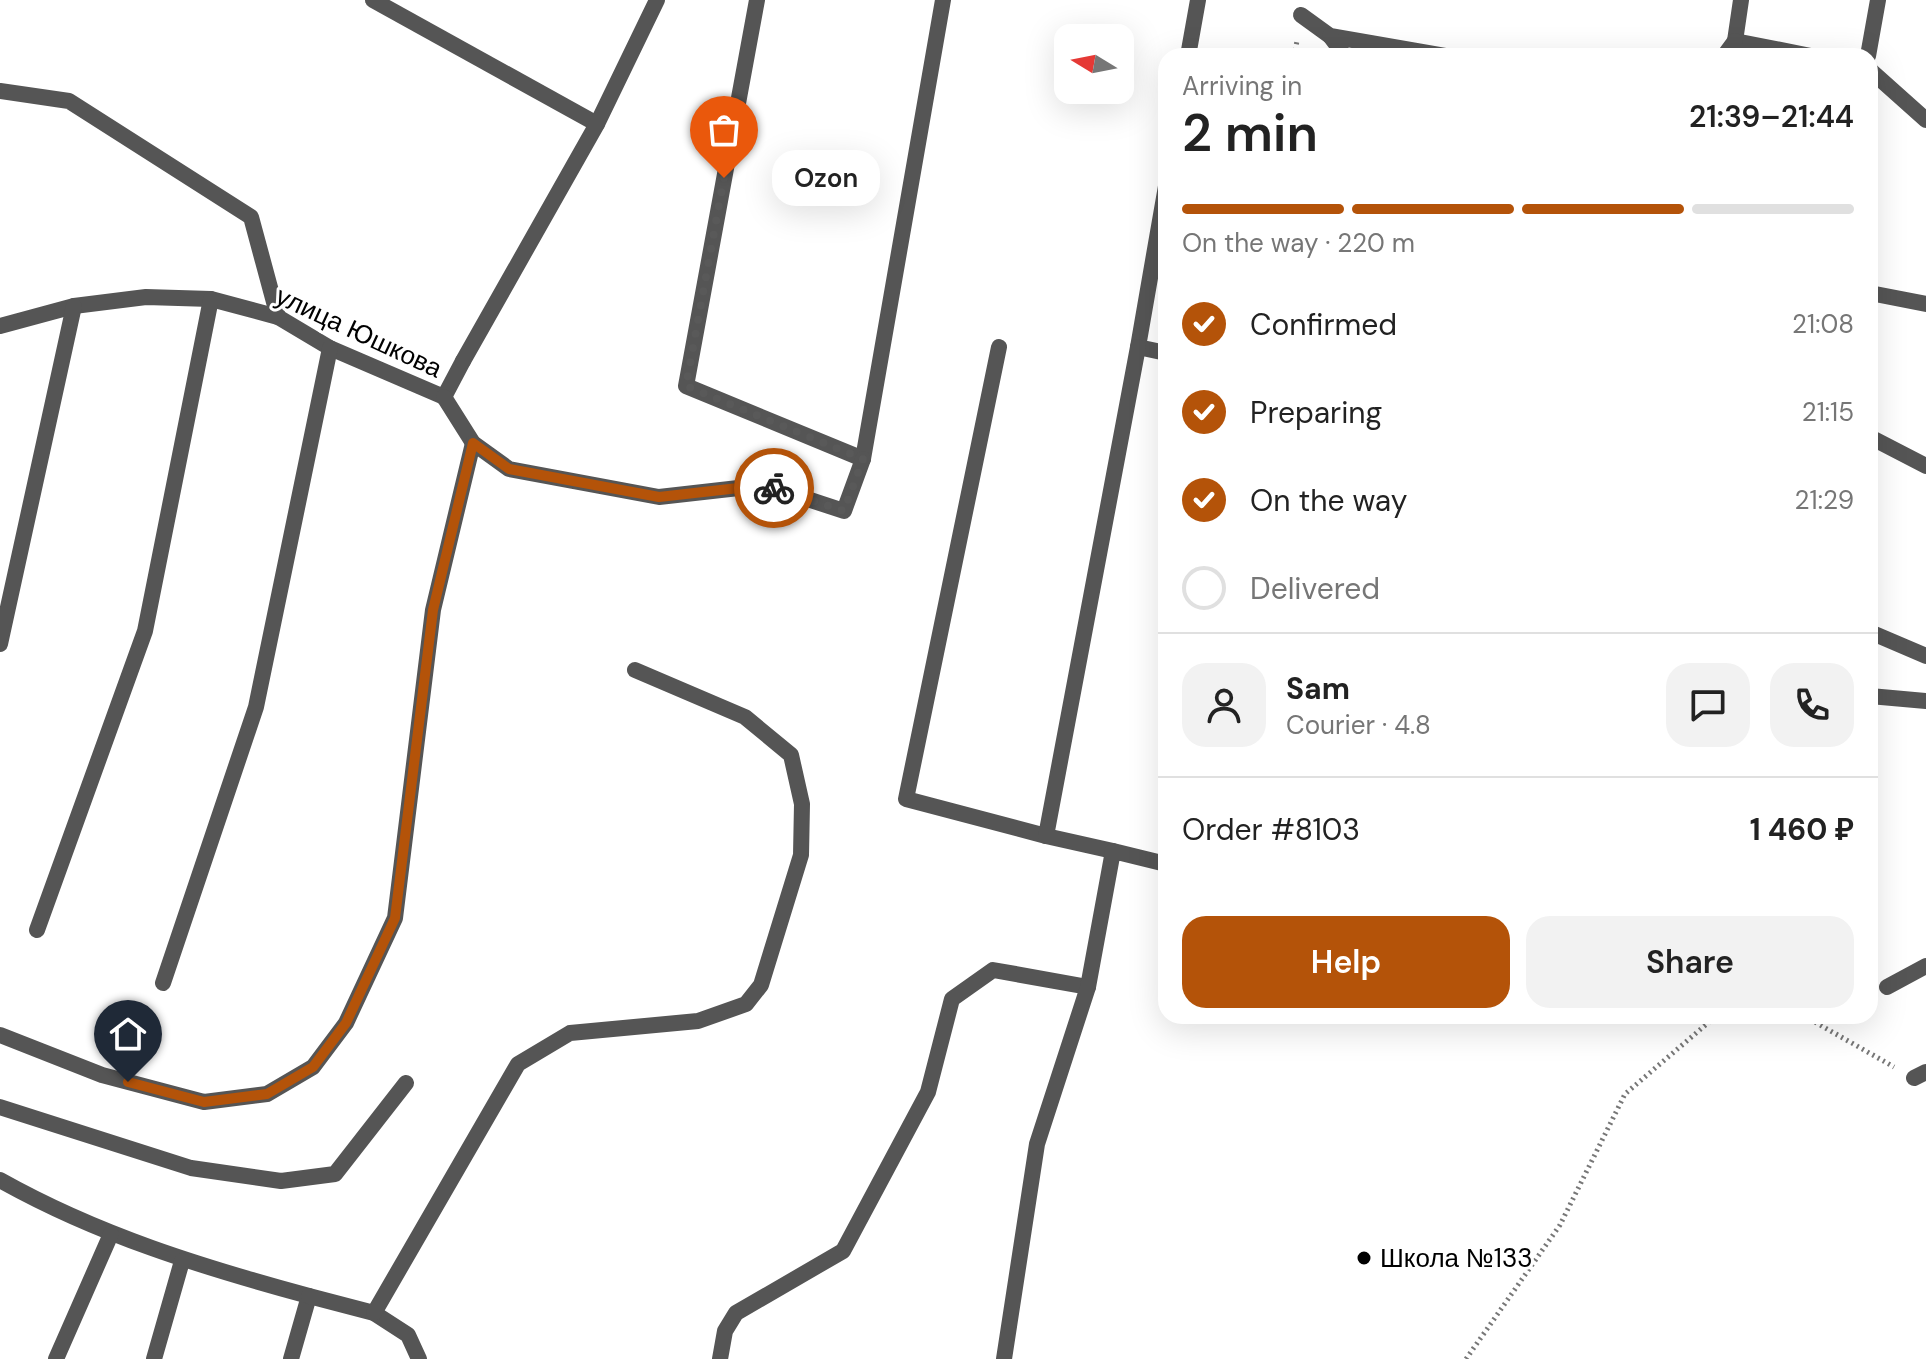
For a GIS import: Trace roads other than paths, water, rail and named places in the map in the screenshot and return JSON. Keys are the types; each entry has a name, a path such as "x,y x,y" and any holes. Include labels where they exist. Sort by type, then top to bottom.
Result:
{"street":[{"name":"улица Юшкова","path":"0,326 74,306 146,297 211,299 278,317 330,348 444,397 597,124 657,0"},
{"path":"757,0 686,386 863,459"},
{"path":"444,397 473,443 509,469 659,497 765,485 844,511 863,459 943,0"},
{"path":"1189,48 1198,0"},
{"path":"1730,48 1735,41 1741,0"},
{"path":"1869,48 1878,0"},
{"path":"383,2 597,124"},
{"path":"1301,15 1330,36 1339,48"},
{"path":"1330,36 1399,48"},
{"path":"1735,41 1770,48"},
{"path":"1878,77 1926,120"},
{"path":"0,91 69,101 251,217 278,317"},
{"path":"1046,836 1158,232"},
{"path":"1878,295 1926,304"},
{"path":"37,930 145,631 211,299"},
{"path":"0,644 74,306"},
{"path":"999,347 906,799 1158,862"},
{"path":"1138,347 1158,351"},
{"path":"163,983 256,707 330,348"},
{"path":"1878,441 1926,466"},
{"path":"0,1035 102,1075 204,1102 267,1094 313,1067 346,1023 395,918 433,610 473,443"},
{"path":"1878,635 1926,656"},
{"path":"374,1313 518,1064 570,1033 698,1021 746,1004 761,985 801,855 802,804 791,755 745,717 635,670"},
{"path":"1878,697 1926,701"},
{"path":"1004,1359 1037,1144 1088,987 1113,851"},
{"path":"1887,987 1926,966"},
{"path":"720,1359 725,1331 736,1313 843,1251 928,1092 952,999 993,970 1088,987"},
{"path":"0,1107 191,1168 281,1181 335,1174 406,1083"},
{"path":"2,1188 182,1261 374,1313 408,1335 419,1359"},
{"path":"56,1359 111,1234"},
{"path":"154,1359 182,1261"},
{"path":"291,1359 309,1296"}],"place":[{"name":"Ozon","path":"724,178"},
{"name":"Школа №133","path":"1364,1258"}]}
